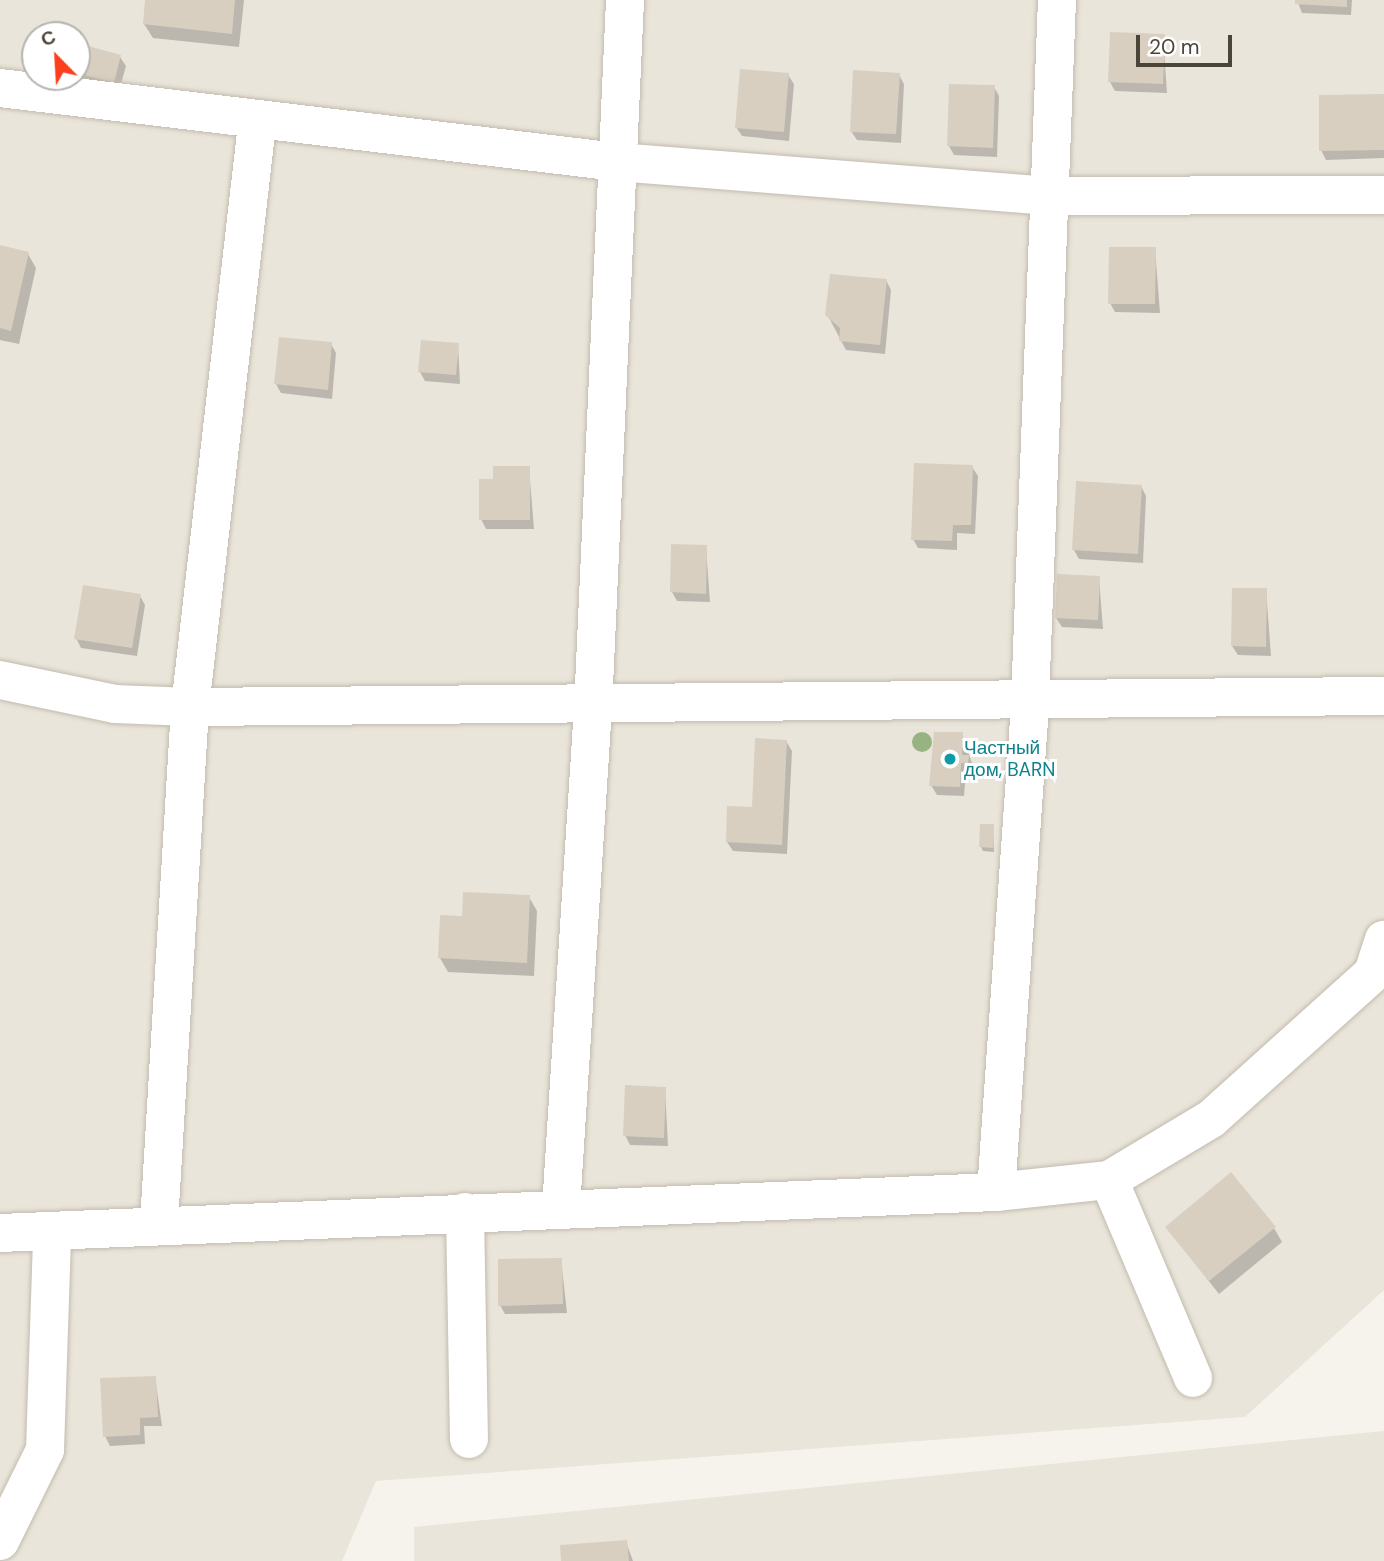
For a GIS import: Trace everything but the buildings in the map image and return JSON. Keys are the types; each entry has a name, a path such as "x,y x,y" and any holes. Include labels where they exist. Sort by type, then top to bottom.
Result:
{"street":[{"path":"561,1208 593,708 625,0"},
{"path":"996,1192 1030,700 1047,196 1057,0"},
{"path":"0,88 257,124 617,162 1047,196 1384,195"},
{"path":"159,1223 190,707 257,124"},
{"path":"0,680 115,704 190,707 593,708 1384,696"},
{"path":"935,724 1007,724 1030,700"},
{"path":"0,1233 52,1234 159,1223 996,1192 1109,1180 1211,1119 1380,966"},
{"path":"1109,1180 1193,1378"},
{"path":"465,1212 469,1439"},
{"path":"0,1541 45,1450 52,1234"}],"shaded area":[{"path":"0,0 1384,0 1384,1290 1245,1417 376,1481 342,1561 0,1561"},
{"path":"1384,1431 1384,1561 414,1561 414,1527"}],"place":[{"name":"Частный дом, BARN","path":"950,759"}]}
